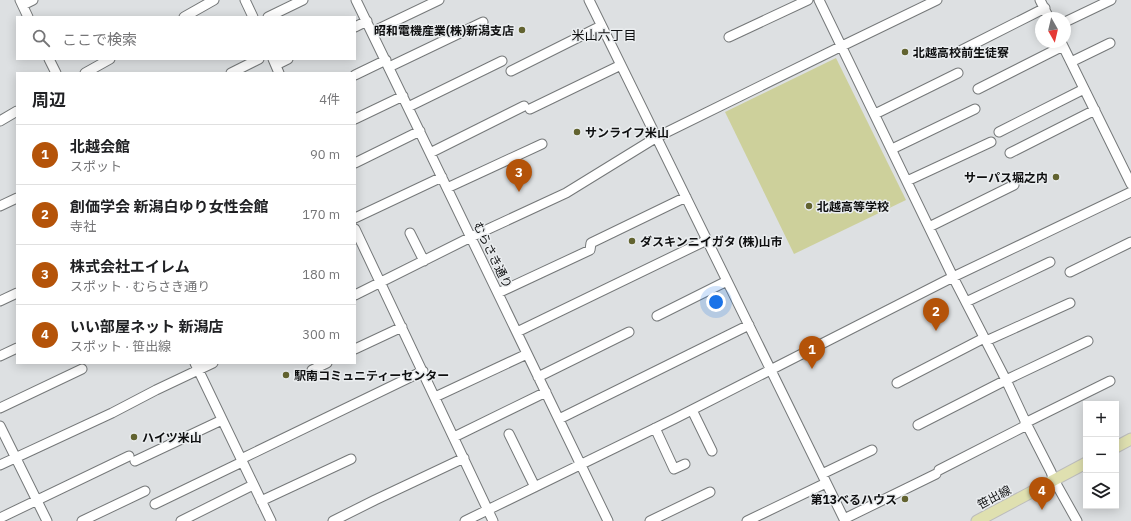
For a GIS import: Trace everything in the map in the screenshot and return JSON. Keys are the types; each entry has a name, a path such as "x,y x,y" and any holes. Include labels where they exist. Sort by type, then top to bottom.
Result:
{"main road":[{"path":"1119,445 1131,439"},
{"name":"笹出線","path":"977,521 1083,465"}],"street":[{"path":"28,16 21,2 33,0"},
{"path":"186,16 214,0"},
{"path":"245,0 253,16"},
{"path":"270,16 304,0"},
{"name":"むらさき通り","path":"356,0 607,521"},
{"path":"372,32 438,0"},
{"path":"589,0 771,370 824,479 842,520 938,472 1026,424 1110,381"},
{"path":"729,37 808,0"},
{"path":"819,0 953,277 1006,380 1054,480 1077,521"},
{"path":"356,294 471,237 566,193 657,137 937,0"},
{"path":"1071,19 1111,0"},
{"path":"960,51 1043,4"},
{"path":"356,27 367,22"},
{"path":"356,75 387,64 483,22"},
{"path":"511,71 601,26"},
{"path":"1071,62 1110,43"},
{"path":"978,89 1055,48"},
{"path":"1064,48 1131,184"},
{"path":"50,60 56,72"},
{"path":"87,72 108,60"},
{"path":"233,72 257,60"},
{"path":"276,66 286,60"},
{"path":"408,107 502,61"},
{"path":"430,152 621,65"},
{"path":"875,114 958,72"},
{"path":"999,132 1084,88"},
{"path":"356,119 403,96"},
{"path":"892,149 975,109"},
{"path":"1010,153 1095,110"},
{"path":"0,121 16,112"},
{"path":"356,163 420,131"},
{"path":"907,181 991,142"},
{"path":"447,188 542,144"},
{"path":"356,218 442,177"},
{"path":"929,227 1014,185"},
{"path":"465,521 692,410 953,277 1131,192"},
{"path":"498,293 590,250 591,243 686,197"},
{"path":"0,206 16,198"},
{"path":"356,231 494,521"},
{"path":"410,233 424,261"},
{"path":"517,332 707,240"},
{"path":"1070,272 1131,242"},
{"path":"966,302 1050,262"},
{"path":"657,316 727,281"},
{"path":"0,301 16,293"},
{"path":"897,383 985,340 1070,303"},
{"path":"559,419 749,325"},
{"path":"356,350 402,327"},
{"path":"538,377 629,332"},
{"path":"918,425 1006,380 1088,341"},
{"path":"0,356 16,348"},
{"path":"435,397 527,354"},
{"path":"0,465 112,413 196,367 209,364"},
{"path":"312,370 325,364"},
{"path":"196,367 269,520"},
{"path":"0,408 82,370"},
{"path":"155,504 423,372"},
{"path":"454,437 546,392"},
{"path":"692,410 712,451"},
{"path":"0,518 36,500 222,420"},
{"path":"0,426 47,521"},
{"path":"655,428 674,469 686,464"},
{"path":"509,434 535,487"},
{"path":"747,521 824,479 872,450"},
{"path":"333,521 464,458"},
{"path":"261,501 351,459"},
{"path":"181,521 253,485"},
{"path":"82,521 144,491"},
{"path":"650,521 710,492"}],"green space":[{"path":"836,58 906,200 794,254 725,112"}],"place":[{"name":"昭和電機産業(株)新潟支店","path":"522,30"},
{"name":"北越高校前生徒寮","path":"905,52"},
{"name":"サンライフ米山","path":"577,132"},
{"name":"サーパス堀之内","path":"1056,177"},
{"name":"株式会社エイレム","path":"519,192"},
{"name":"北越高等学校","path":"809,206"},
{"name":"ダスキンニイガタ (株)山市","path":"632,241"},
{"name":"創価学会 新潟白ゆり女性会館","path":"936,331"},
{"name":"北越会館","path":"812,369"},
{"name":"駅南コミュニティーセンター","path":"286,375"},
{"name":"ハイツ米山","path":"134,437"},
{"name":"第13べるハウス","path":"905,499"},
{"name":"いい部屋ネット 新潟店","path":"1042,510"}],"district":[{"name":"米山六丁目","path":"604,35"}]}
